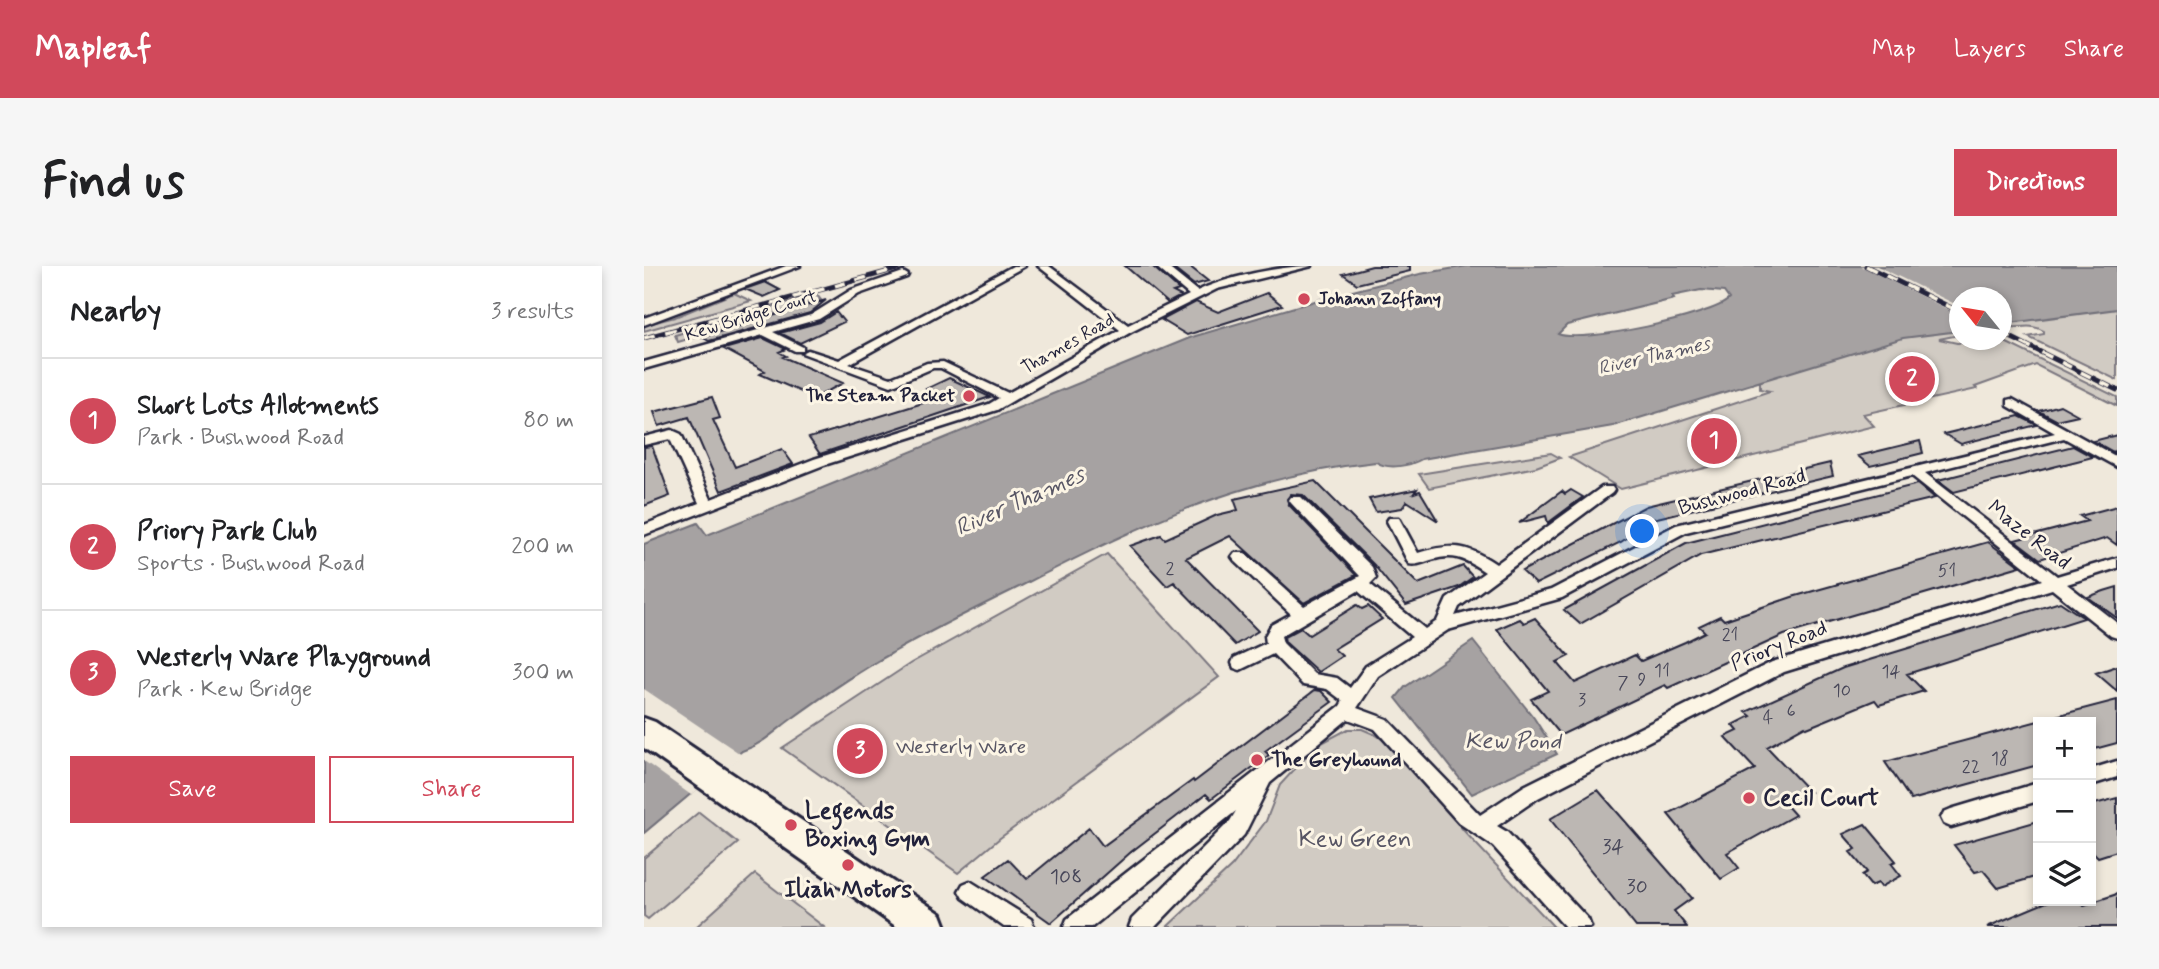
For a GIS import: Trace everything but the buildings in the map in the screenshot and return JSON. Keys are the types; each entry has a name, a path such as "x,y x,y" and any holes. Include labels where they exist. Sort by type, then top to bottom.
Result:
{"highway":[{"path":"644,731 928,927"}],"street":[{"path":"644,322 795,266"},
{"path":"842,363 1020,266"},
{"path":"1043,266 1127,330"},
{"path":"1160,266 1195,295"},
{"path":"1252,266 1266,275"},
{"name":"Thames Road","path":"644,530 846,453 974,414 1010,399 1127,330 1214,286 1307,266"},
{"name":"Kew Bridge Court","path":"644,366 815,317 855,292 903,275"},
{"path":"764,332 804,351 891,382 931,365 943,365 1010,399"},
{"path":"2012,403 2117,463"},
{"path":"644,441 672,434 676,437 707,506"},
{"name":"Bushwood Road","path":"1443,625 1556,594 1681,528 2066,435"},
{"name":"Maze Road","path":"1915,471 2117,632"},
{"path":"1075,927 1350,705 1373,671 1443,625 1453,603 1607,490"},
{"path":"1296,500 1367,571 1368,578 1278,629 1273,636 1275,646 1310,680 1331,683 1350,705 1381,724 1466,817 1500,839 1580,927"},
{"path":"1394,521 1414,560 1455,549 1466,550 1497,572"},
{"path":"1240,557 1302,614"},
{"name":"Priory Road","path":"1481,825 1531,792 1778,667 2117,563"},
{"path":"1361,584 1424,637"},
{"path":"1240,663 1275,646"},
{"path":"2096,775 2117,769"},
{"path":"1140,927 1237,828 1264,775"},
{"path":"1951,818 2033,793"},
{"path":"970,891 1023,927"}],"green space":[{"path":"734,293 751,301 644,331 644,325 675,317"},
{"path":"816,294 821,300 678,342 675,335"},
{"path":"2117,303 2117,380 2028,337 2044,334 2044,331 2032,327 2012,327 2012,319"},
{"path":"1949,330 1949,337 1939,339 1949,341 1949,350 2012,350 2012,345 2117,397 2117,406 2036,365 1975,387 1977,389 1863,414 1874,426 1621,489 1569,457 1770,391 1760,389 1760,380 1855,345"},
{"path":"1551,453 1560,458 1536,467 1429,488 1419,474"},
{"name":"Westerly Ware","path":"1107,554 1219,677 1000,838 958,873 782,748 911,663"},
{"name":"Kew Green","path":"1348,729 1362,729 1392,746 1465,832 1554,927 1167,927 1232,866 1266,821 1280,785 1316,746"},
{"path":"699,812 738,843 648,919 644,916 644,858"},
{"path":"755,874 824,927 696,927"}],"water":[{"name":"River Thames","path":"1467,266 2117,266 2117,309 2012,323 2012,287 1949,287 1949,332 1903,338 1613,426 1422,459 1399,466 1376,462 1327,469 1281,479 1192,507 1148,524 1062,565 879,660 761,742 742,751 644,833 644,544 698,523 707,535 1192,337 1325,298 1420,274","holes":["1701,290 1724,292 1729,299 1699,313 1646,327 1593,335 1558,334 1567,325"]},
{"name":"Kew Pond","path":"1473,641 1534,718 1557,754 1472,794 1396,698 1405,687"}],"pier":[{"path":"1860,266 1877,266 1949,301 1949,310"},
{"path":"644,689 742,755 691,795 644,761"}],"railway":[{"path":"644,338 908,266"},
{"path":"1866,266 1949,307"},
{"path":"2012,338 2117,390"}],"place":[{"name":"Johann Zoffany","path":"1304,299"},
{"name":"Priory Park Club","path":"1912,379"},
{"name":"The Steam Packet","path":"969,396"},
{"name":"Short Lots Allotments","path":"1714,441"},
{"name":"Westerly Ware Playground","path":"860,751"},
{"name":"The Greyhound","path":"1257,760"},
{"name":"Cecil Court","path":"1749,798"},
{"name":"Legends Boxing Gym","path":"791,825"},
{"name":"Iliah Motors","path":"848,865"}]}
